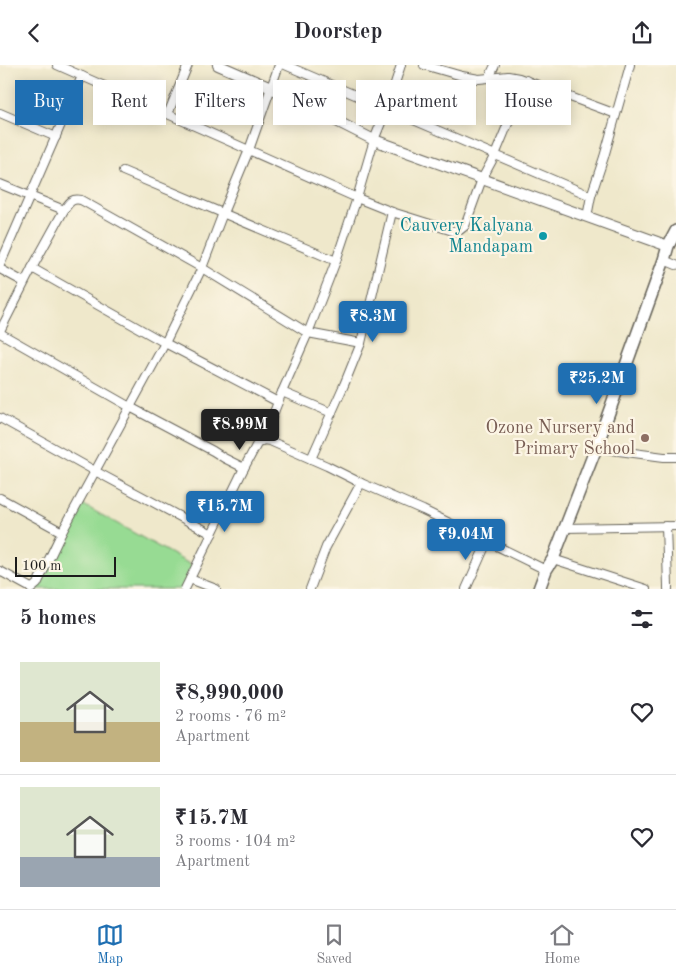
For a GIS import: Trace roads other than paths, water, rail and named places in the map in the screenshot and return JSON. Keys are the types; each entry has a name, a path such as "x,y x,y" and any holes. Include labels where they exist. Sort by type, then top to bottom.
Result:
{"main road":[{"path":"539,589 546,570 553,559 596,448 673,238"}],"street":[{"path":"57,65 392,213 453,231 460,230 465,226 482,179 495,155 507,125"},
{"path":"168,114 188,65"},
{"path":"218,65 271,88 374,139 587,217 673,238"},
{"path":"0,571 31,589 37,584 62,532 166,343 202,268 222,213 249,150 279,65"},
{"path":"285,65 356,95"},
{"path":"397,80 402,65"},
{"path":"424,65 479,79 508,76 526,80"},
{"path":"489,78 495,65"},
{"path":"587,217 590,196 604,157 630,65"},
{"path":"0,265 82,76"},
{"path":"571,96 616,113"},
{"path":"0,113 56,137"},
{"path":"185,589 244,467 257,444 263,440 308,333 336,261 380,125"},
{"path":"426,125 590,196"},
{"path":"123,171 336,261"},
{"path":"0,184 64,210"},
{"path":"244,467 130,407 0,332 32,267 70,201 81,199 202,268 308,333 361,343"},
{"path":"311,459 361,343 392,213"},
{"path":"664,260 676,265"},
{"path":"32,267 166,343 278,402"},
{"path":"0,269 24,282"},
{"path":"282,392 332,413"},
{"path":"0,418 212,534"},
{"path":"263,440 270,441 311,459 546,570"},
{"path":"596,448 676,457"},
{"path":"310,589 326,547 361,483"},
{"path":"0,498 62,532"},
{"path":"666,526 668,589"},
{"path":"565,528 676,526"},
{"path":"466,589 486,542"},
{"path":"553,559 646,589"},
{"path":"190,579 216,589"}],"place":[{"name":"Cauvery Kalyana Mandapam","path":"543,236"},
{"name":"Ozone Nursery and Primary School","path":"645,438"}]}
